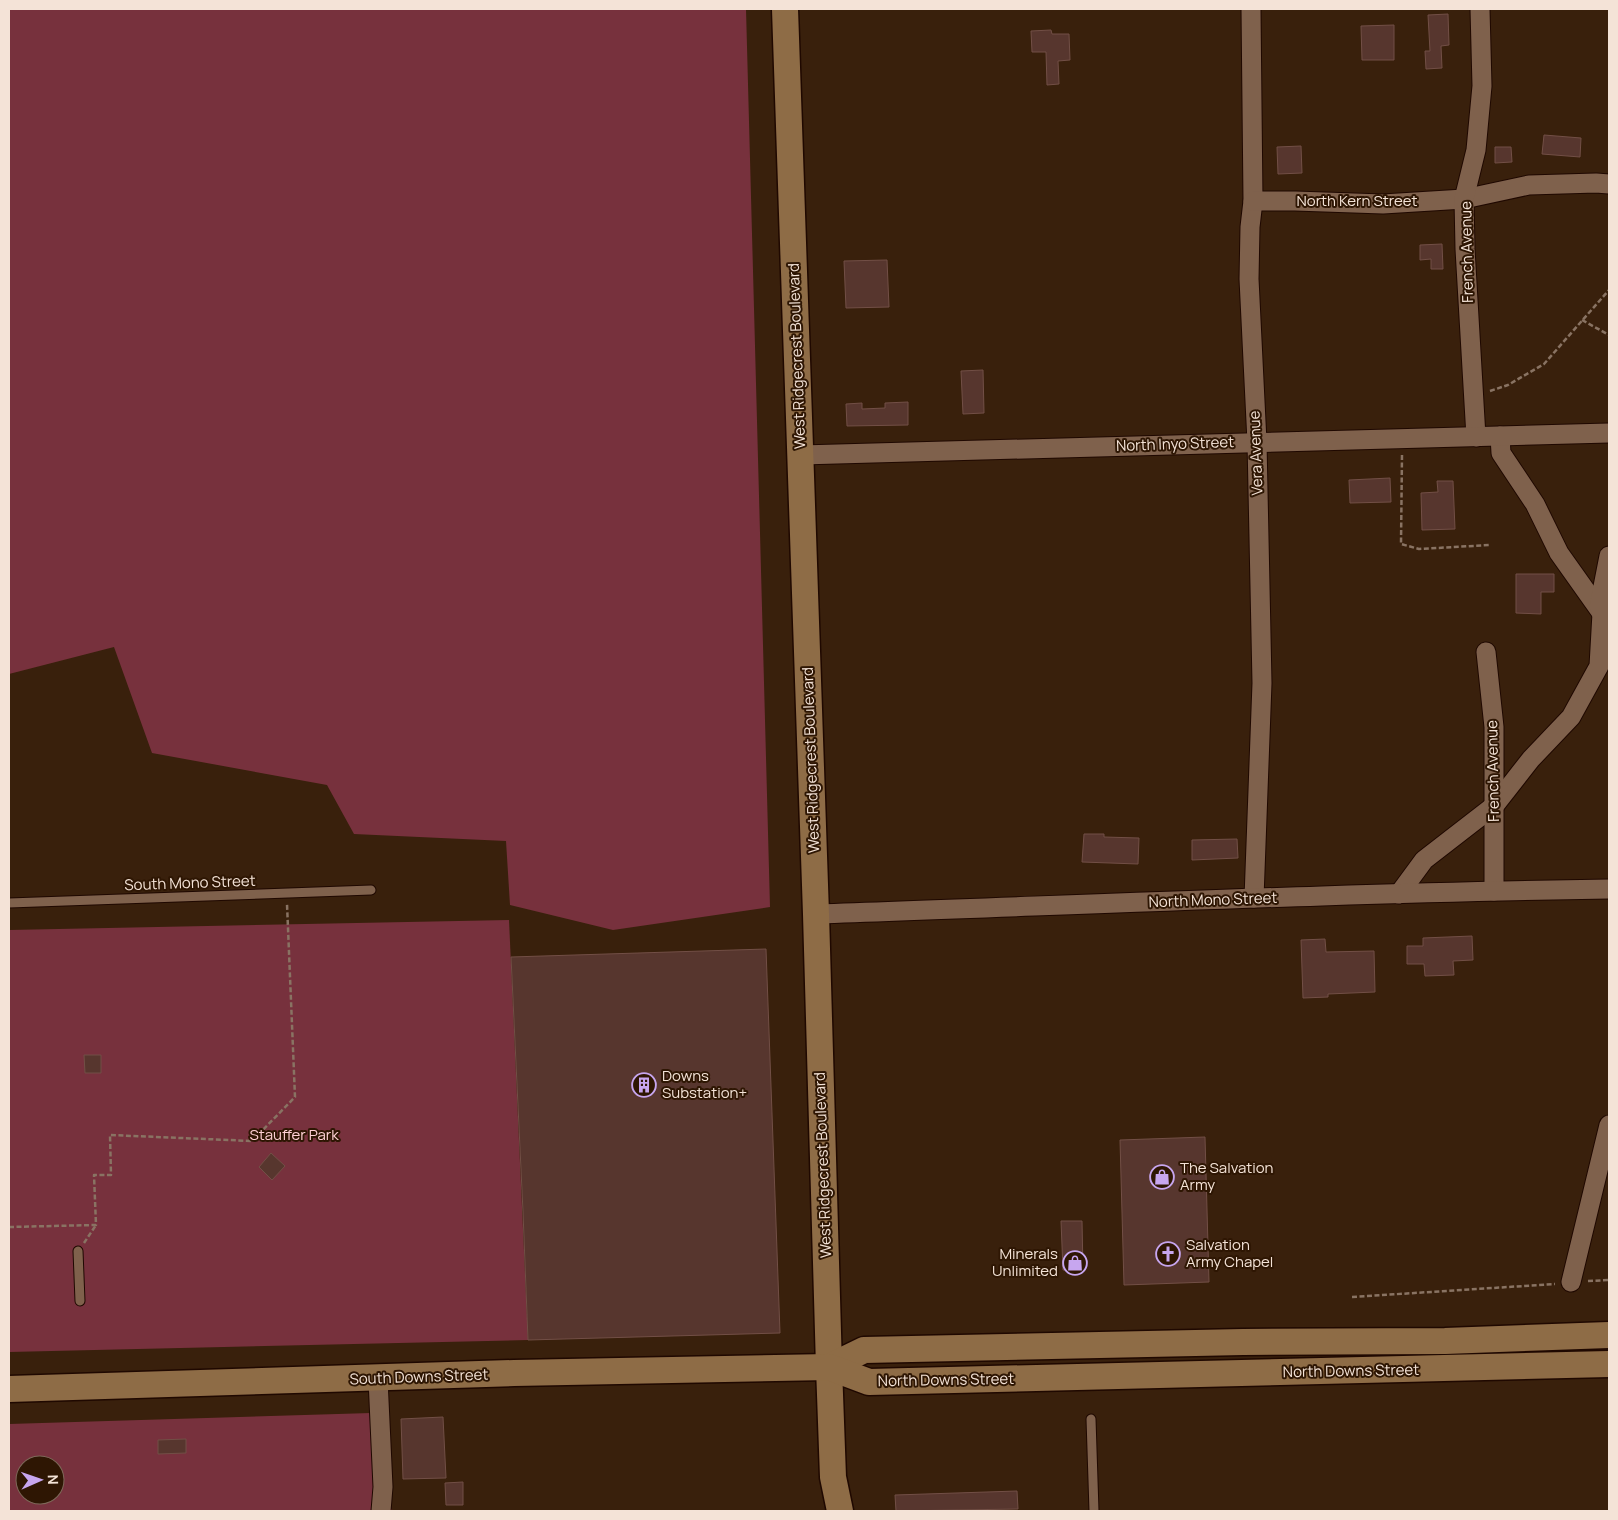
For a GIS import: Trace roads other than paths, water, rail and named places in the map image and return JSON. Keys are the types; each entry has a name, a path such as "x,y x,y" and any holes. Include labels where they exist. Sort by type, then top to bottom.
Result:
{"main road":[{"name":"West Ridgecrest Boulevard","path":"785,9 833,1478 840,1511"},
{"name":"North Downs Street","path":"829,1367 864,1350 1243,1342 1444,1341 1609,1335"},
{"name":"North Downs Street","path":"829,1367 869,1382 1609,1364"},
{"name":"South Downs Street","path":"9,1389 378,1379 514,1373 829,1367"}],"street":[{"name":"Vera Avenue","path":"1251,9 1253,201 1250,227 1249,279 1257,442 1262,683 1254,898"},
{"name":"French Avenue","path":"1476,436 1465,249 1464,198 1476,150 1482,86 1480,9"},
{"name":"North Kern Street","path":"1253,201 1383,204 1464,198 1529,185 1609,184"},
{"name":"North Inyo Street","path":"801,454 1609,433"},
{"path":"1500,436 1500,453 1534,504 1559,553 1606,619"},
{"path":"1399,894 1424,860 1495,805 1531,760 1571,717 1599,666 1606,619 1599,607 1609,556"},
{"name":"French Avenue","path":"1486,652 1494,727 1494,891"},
{"name":"North Mono Street","path":"816,914 1254,898 1494,891 1609,890"},
{"path":"1571,1282 1609,1125"},
{"path":"378,1379 383,1487 381,1511"}],"lane":[{"name":"South Mono Street","path":"9,903 371,890"},
{"path":"78,1251 80,1301"},
{"path":"1091,1419 1094,1511"}],"place":[{"name":"Downs Substation+","path":"644,1085"},
{"name":"The Salvation Army","path":"1162,1177"},
{"name":"Salvation Army Chapel","path":"1168,1254"},
{"name":"Minerals Unlimited","path":"1075,1263"}],"park label":[{"name":"Stauffer Park","path":"294,1135"}]}
